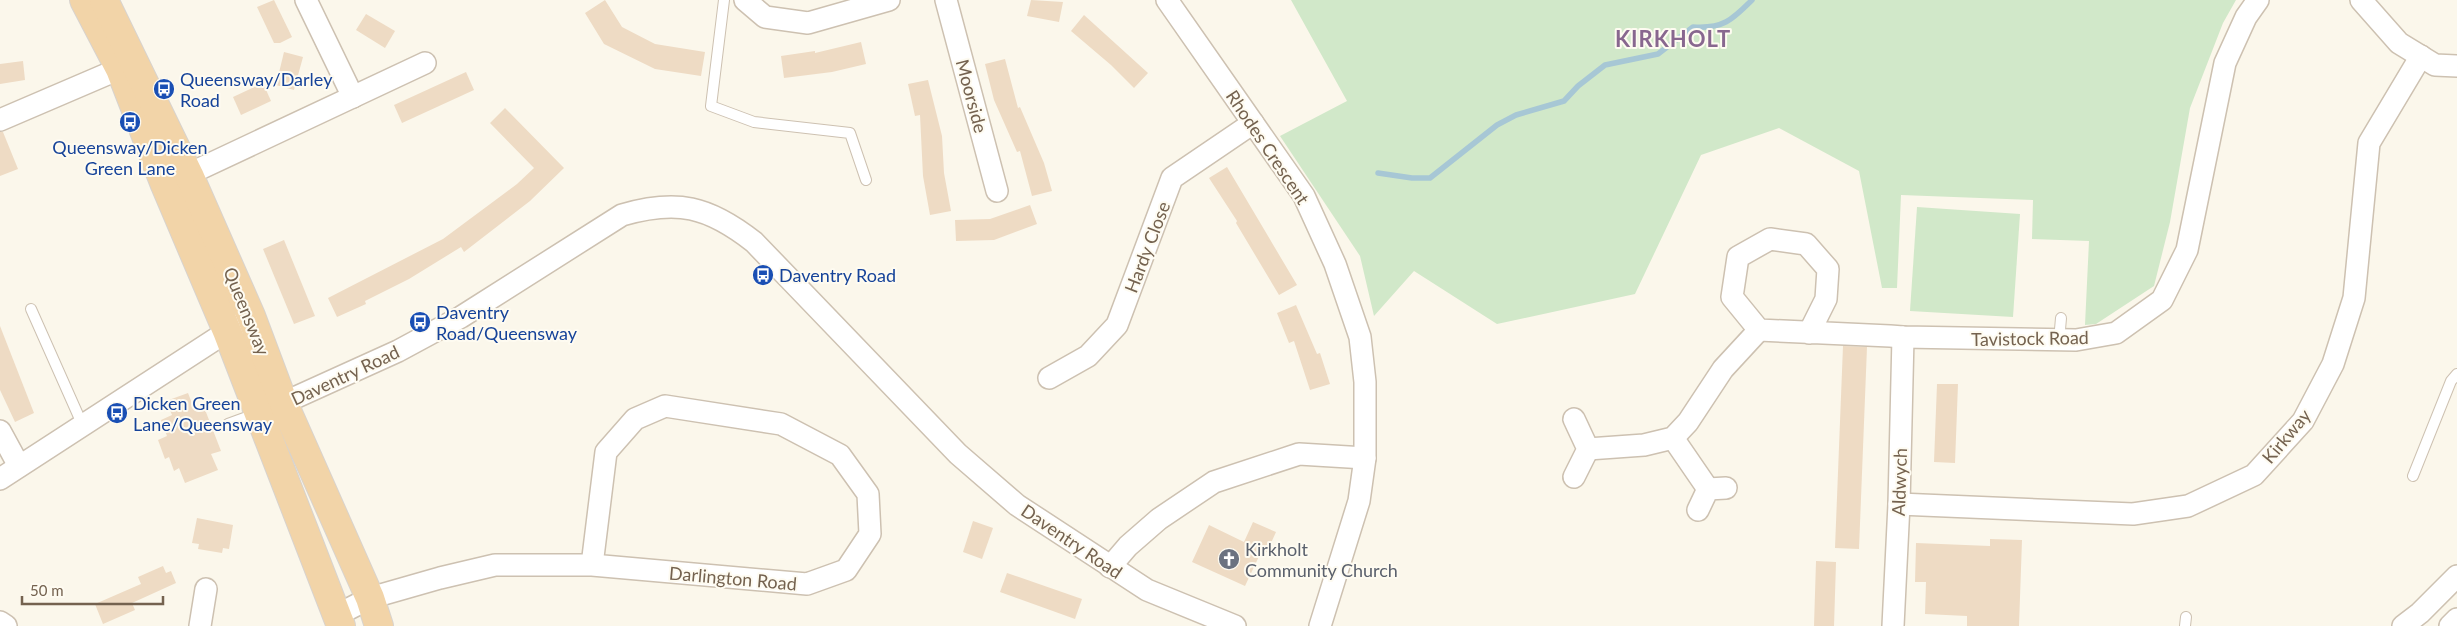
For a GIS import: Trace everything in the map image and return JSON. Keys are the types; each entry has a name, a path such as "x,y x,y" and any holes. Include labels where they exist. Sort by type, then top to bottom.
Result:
{"highway":[{"name":"Queensway","path":"84,0 128,65"},
{"name":"Queensway","path":"104,0 128,65 177,180 227,331 339,620"},
{"name":"Queensway","path":"177,180 251,316 284,404 370,598 378,626"}],"street":[{"path":"306,0 353,97"},
{"path":"745,0 765,17 808,23 889,0"},
{"name":"Moorside","path":"946,0 997,192"},
{"name":"Rhodes Crescent","path":"1166,0 1304,196 1335,264 1360,337 1365,382 1365,458 1359,502 1320,626"},
{"name":"Tavistock Road","path":"1809,332 1903,337 2059,341 2116,333 2162,300 2187,250 2225,63 2246,17 2258,0"},
{"path":"2361,0 2399,43 2435,65 2457,66"},
{"name":"Kirkway","path":"1899,504 2133,514 2188,506 2254,475 2303,422 2333,364 2354,298 2369,142 2420,56"},
{"path":"177,180 425,63"},
{"path":"0,120 128,65"},
{"name":"Hardy Close","path":"1049,378 1088,356 1117,325 1172,178 1253,123"},
{"name":"Daventry Road","path":"259,413 284,404 398,351 461,317 622,216 646,208 685,207 719,219 754,242 958,454 1017,505 1148,590 1235,626"},
{"path":"1770,239 1806,244 1828,269 1826,299 1809,332 1759,330 1732,297 1738,257 1770,239"},
{"path":"0,479 251,316"},
{"path":"1588,449 1644,445 1673,438 1688,422 1723,368 1759,330"},
{"name":"Aldwych","path":"1893,626 1899,504 1903,337"},
{"name":"Darlington Road","path":"339,620 370,598 440,578 496,566 592,566 807,584 846,570 870,534 868,494 840,455 782,424 665,406 635,419 606,452 592,566"},
{"path":"1574,419 1588,449"},
{"path":"0,431 20,466"},
{"path":"1673,438 1717,488 1698,510"},
{"path":"1574,477 1588,449"},
{"path":"1110,567 1128,546 1159,519 1214,482 1299,454 1365,458"},
{"path":"2402,626 2420,613 2457,576"},
{"path":"200,626 206,588"},
{"path":"2450,626 2457,619"},
{"path":"0,622 6,626"}],"lane":[{"path":"724,0 711,106 754,122 850,133 866,180"},
{"path":"31,309 83,426"},
{"path":"2059,341 2061,318"},
{"path":"2413,476 2451,381 2457,374"},
{"path":"228,424 259,413"}],"green space":[{"path":"1291,0 2236,0 2223,23 2190,108 2170,222 2154,286 2096,324 2085,325 2089,241 2032,239 2033,200 1901,195 1897,288 1882,288 1859,171 1779,128 1701,155 1635,294 1497,324 1414,271 1374,316 1360,256 1280,136 1347,101"},
{"path":"1917,207 2020,214 2013,317 1910,311"}],"building":[{"path":"274,0 292,37 280,43 274,43 257,7"},
{"path":"605,0 622,27 655,44 705,52 701,76 655,69 604,44 585,13"},
{"path":"1031,0 1063,2 1059,22 1027,16"},
{"path":"366,14 395,31 385,48 356,30"},
{"path":"1084,15 1148,73 1134,88 1111,65 1071,31"},
{"path":"861,42 866,64 832,72 784,78 781,56 815,51 815,53"},
{"path":"284,52 303,57 294,90 276,85"},
{"path":"1005,59 1018,108 1020,107 1044,163 1052,191 1032,196 1020,151 1017,152 994,100 985,64"},
{"path":"23,61 25,80 0,84 0,64"},
{"path":"466,72 474,90 402,123 394,105"},
{"path":"928,80 942,136 944,173 951,211 930,215 923,176 920,115 915,116 908,84"},
{"path":"263,83 271,101 241,115 233,97"},
{"path":"505,108 564,168 530,201 464,252 461,247 409,279 365,301 366,304 337,317 328,298 443,239 517,184 534,168 490,123"},
{"path":"0,132 3,132 18,169 0,176"},
{"path":"1227,167 1297,285 1279,295 1236,223 1237,221 1209,178"},
{"path":"1030,205 1037,224 994,240 956,241 955,220 990,219"},
{"path":"284,240 315,316 294,324 263,249"},
{"path":"1296,305 1317,354 1320,353 1330,384 1310,390 1294,341 1289,343 1277,313"},
{"path":"0,326 34,413 15,422 0,390"},
{"path":"1843,346 1867,347 1859,549 1835,548"},
{"path":"1937,384 1958,384 1955,463 1934,462"},
{"path":"188,393 195,411 204,407 221,451 211,454 218,470 185,483 179,468 174,471 169,457 165,459 158,440 167,436 161,420 172,415 166,401"},
{"path":"197,518 233,525 229,549 223,548 222,553 198,549 199,544 192,543"},
{"path":"973,521 993,528 982,559 963,552"},
{"path":"1253,522 1276,532 1267,552 1262,550 1245,586 1192,562 1209,525 1244,542"},
{"path":"1990,539 2022,540 2019,626 1967,626 1967,616 1925,614 1926,582 1915,582 1916,543 1990,546"},
{"path":"1816,561 1836,562 1834,626 1814,626"},
{"path":"163,566 166,573 171,571 176,583 132,603 135,610 103,624 95,604 141,584 138,577"},
{"path":"1007,573 1082,599 1075,619 1000,592"}],"waterway":[{"path":"1378,173 1412,178 1430,178 1497,125 1516,115 1564,101 1578,86 1605,65 1658,54 1693,27 1720,25 1726,22 1739,13 1752,0"}],"place":[{"name":"Queensway/Darley Road","path":"164,89"},
{"name":"Queensway/Dicken Green Lane","path":"130,122"},
{"name":"Daventry Road","path":"763,275"},
{"name":"Daventry Road/Queensway","path":"420,322"},
{"name":"Dicken Green Lane/Queensway","path":"117,413"},
{"name":"Kirkholt Community Church","path":"1229,559"}],"district":[{"name":"KIRKHOLT","path":"1673,38"}]}
